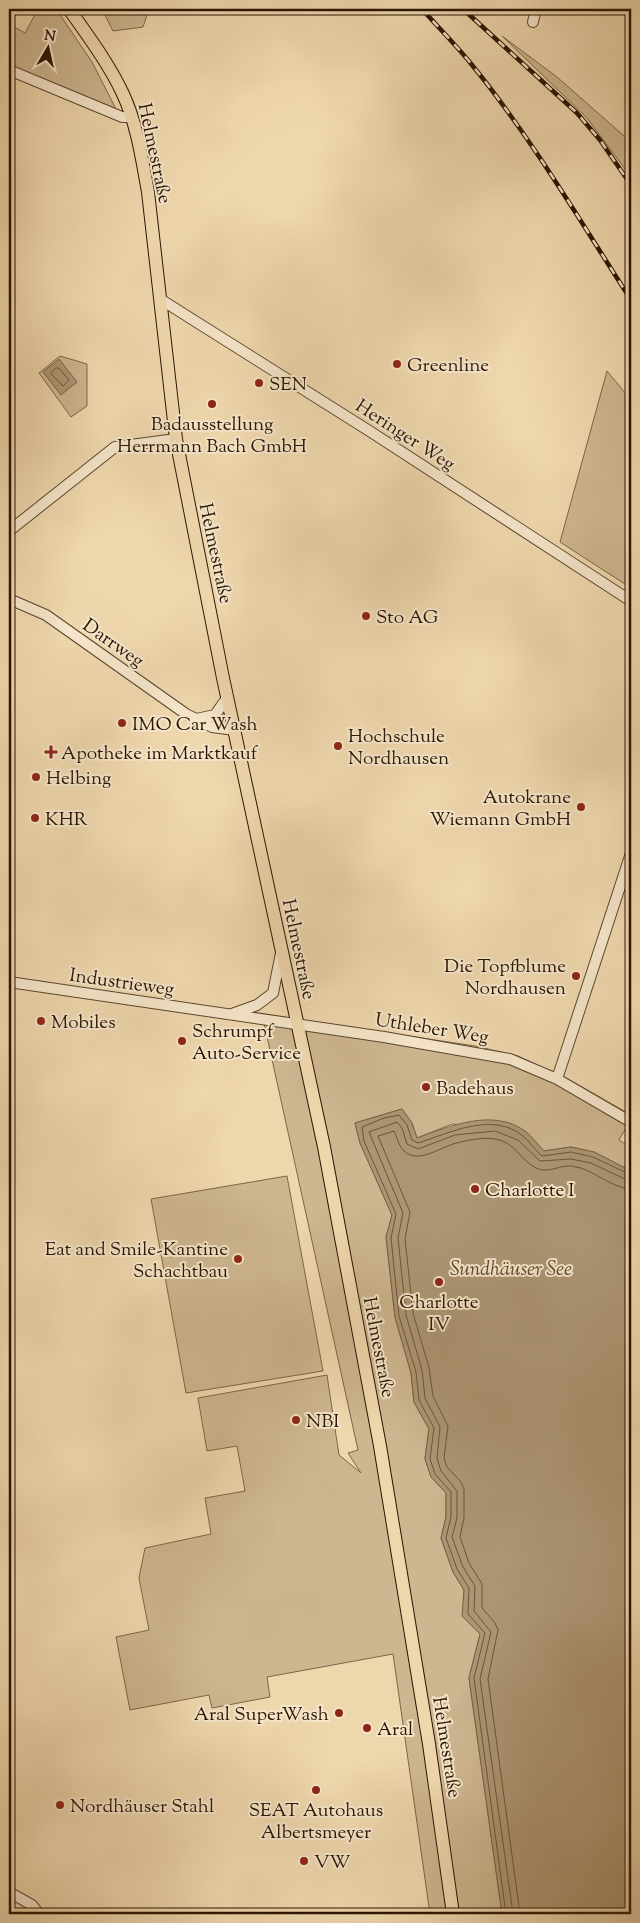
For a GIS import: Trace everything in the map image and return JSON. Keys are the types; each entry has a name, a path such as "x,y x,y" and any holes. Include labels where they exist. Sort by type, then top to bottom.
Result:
{"main road":[{"name":"Helmestraße","path":"69,9 115,79 131,117 148,192 176,439 227,698 324,1148 380,1446 429,1744 453,1914"}],"street":[{"path":"533,22 536,9"},
{"path":"9,70 122,117 131,117"},
{"name":"Heringer Weg","path":"160,299 371,432 631,601"},
{"path":"9,531 115,447 176,439"},
{"name":"Darrweg","path":"9,598 46,615 196,720 212,727 234,730"},
{"path":"196,720 215,715 227,698"},
{"path":"557,1079 628,877 631,853"},
{"name":"Industrieweg","path":"230,1014 257,1005 273,993 281,952"},
{"name":"Industrieweg","path":"9,982 298,1024"},
{"name":"Uthleber Weg","path":"298,1024 510,1059 557,1079 631,1122"},
{"path":"9,1892 32,1905 39,1914"}],"shaded area":[{"path":"38,9 56,9 92,62 116,109 9,65 9,24 25,33"},
{"path":"102,9 149,9 143,27 113,31"},
{"path":"502,36 557,77 631,142 631,177 587,118"},
{"path":"60,356 87,364 87,406 71,417 39,373"},
{"path":"607,371 631,400 631,588 560,542"},
{"path":"262,1014 475,1046 518,1056 575,1083 631,1115 631,1131 626,1128 619,1140 631,1148 631,1171 594,1152 571,1147 544,1151 525,1131 452,1124 417,1138 412,1123 402,1109 355,1123 360,1143 392,1215 386,1237 395,1317 411,1373 414,1402 429,1429 425,1459 431,1477 446,1493 446,1517 441,1538 453,1572 464,1590 463,1616 480,1634 469,1678 502,1914 430,1914 393,1654 267,1677 270,1697 212,1708 209,1695 130,1710 116,1637 149,1630 139,1578 145,1548 211,1534 205,1498 245,1491 237,1446 207,1451 198,1398 327,1375 339,1455 361,1473 348,1453 358,1450"},
{"path":"287,1176 323,1371 186,1393 151,1199"}],"water":[{"path":"59,359 77,382 61,395 43,372"},
{"name":"Sundhäuser See","path":"402,1109 412,1123 417,1138 471,1121 499,1121 513,1124 525,1131 544,1151 571,1147 594,1152 631,1171 631,1914 502,1914 469,1678 480,1634 462,1616 464,1590 453,1572 441,1538 446,1517 446,1493 431,1477 425,1459 429,1429 414,1402 411,1373 395,1317 386,1237 392,1215 360,1143 355,1123"}],"railway":[{"path":"422,9 468,60 512,117 553,177 631,300"},
{"path":"463,9 577,113 600,140 631,185"}],"place":[{"name":"Greenline","path":"397,364"},
{"name":"SEN","path":"259,383"},
{"name":"Badausstellung Herrmann Bach GmbH","path":"212,404"},
{"name":"Sto AG","path":"366,616"},
{"name":"IMO Car Wash","path":"122,723"},
{"name":"Hochschule Nordhausen","path":"338,746"},
{"name":"Apotheke im Marktkauf","path":"51,752"},
{"name":"Helbing","path":"36,777"},
{"name":"Autokrane Wiemann GmbH","path":"581,807"},
{"name":"KHR","path":"35,818"},
{"name":"Die Topfblume Nordhausen","path":"576,976"},
{"name":"Mobiles","path":"41,1021"},
{"name":"Schrumpf Auto-Service","path":"182,1041"},
{"name":"Badehaus","path":"426,1087"},
{"name":"Charlotte I","path":"475,1189"},
{"name":"Eat and Smile-Kantine Schachtbau","path":"238,1259"},
{"name":"Charlotte IV","path":"439,1282"},
{"name":"NBI","path":"296,1420"},
{"name":"Aral SuperWash","path":"339,1713"},
{"name":"Aral","path":"367,1728"},
{"name":"SEAT Autohaus Albertsmeyer","path":"316,1790"},
{"name":"Nordhäuser Stahl","path":"60,1805"},
{"name":"VW","path":"304,1861"}]}
